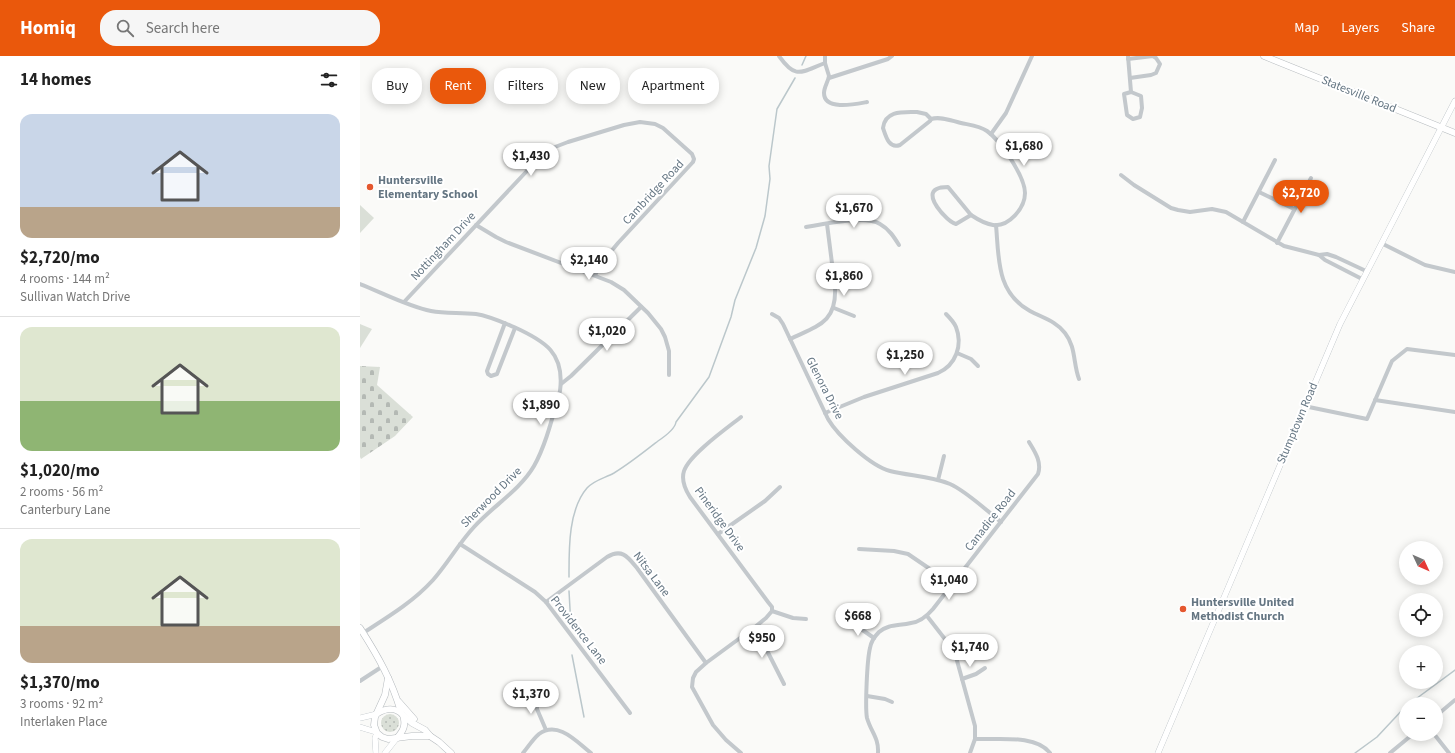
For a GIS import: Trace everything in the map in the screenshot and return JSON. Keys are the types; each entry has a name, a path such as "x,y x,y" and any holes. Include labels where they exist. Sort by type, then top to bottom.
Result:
{"main road":[{"name":"Statesville Road","path":"1264,56 1455,132"},
{"path":"362,630 384,666 388,678 394,688 398,700 397,704 405,721 404,728 396,738"},
{"path":"388,678 385,695 374,724 377,732 385,738 430,736"},
{"path":"398,700 418,725 451,753"},
{"path":"377,714 390,708 396,709 412,723 418,725"}],"street":[{"path":"779,56 789,68 798,72 808,71 825,64"},
{"path":"825,56 825,64 829,78 824,92 824,98 828,103 832,105 846,105 867,102"},
{"path":"829,78 888,59 892,56"},
{"path":"991,134 1006,113 1032,56"},
{"path":"1130,78 1156,73 1160,64 1153,56 1128,57 1130,78 1132,92"},
{"path":"1132,92 1141,96 1142,108 1140,117 1133,119 1127,115 1124,94 1132,92"},
{"name":"Stumptown Road","path":"1158,753 1340,324 1455,101"},
{"path":"896,112 916,112 926,114 931,119 928,124 898,146 891,145 883,128 887,118 896,112"},
{"path":"931,119 942,118 974,126 991,134 1006,151 1022,182 1025,194 1022,207 1016,215 1007,221 996,225 971,215 948,187 939,188 932,196 934,204 953,224 958,224 971,215"},
{"name":"Nottingham Drive","path":"404,302 540,157 560,144 630,123 650,123 669,133 687,148 694,159"},
{"name":"Cambridge Road","path":"595,275 611,251 692,164 694,159"},
{"path":"1243,222 1274,160"},
{"path":"1121,175 1171,208 1190,212 1217,209 1226,212 1284,246 1319,255 1327,254 1366,271"},
{"path":"1277,243 1311,178"},
{"path":"1259,192 1294,209"},
{"path":"806,227 863,220 873,221 886,228 899,244"},
{"path":"790,339 824,322 834,308 836,297 827,224"},
{"path":"476,225 506,242 595,275 617,286 656,322 665,338 669,356 669,374"},
{"path":"996,225 1001,275 1006,287 1014,299 1023,307 1056,323 1066,334 1073,346 1079,379"},
{"path":"1381,243 1425,265 1455,272"},
{"path":"1319,255 1325,260 1362,279"},
{"name":"Sherwood Drive","path":"360,284 430,311 481,315 505,323 536,338 552,351 558,362 561,384 544,443 539,457 531,471 478,522 434,578 412,600 362,630"},
{"path":"561,384 641,307"},
{"path":"834,308 854,316"},
{"name":"Glenora Drive","path":"772,314 779,318 825,413 832,426 843,438 881,468 938,480 955,486 1001,522"},
{"path":"825,413 864,397 938,373 950,366 957,353 958,334 955,324 946,314"},
{"path":"505,323 487,371 491,376 497,374 515,328"},
{"path":"1304,406 1367,419 1392,361 1408,349 1455,355"},
{"path":"957,353 971,359 978,366"},
{"path":"1375,400 1455,412"},
{"name":"Pineridge Drive","path":"741,417 700,450 687,464 683,481 687,492 772,607 772,611"},
{"name":"Canadice Road","path":"927,616 1038,474 1039,462 1029,442"},
{"path":"938,480 944,456"},
{"path":"718,534 765,501 780,487"},
{"name":"Providence Lane","path":"460,544 535,592 546,602 630,713"},
{"path":"859,549 894,551 908,554 952,584"},
{"name":"Nitsa Lane","path":"546,602 607,557 615,553 622,553 631,560 706,663"},
{"path":"740,753 713,725 692,687 694,675 706,663 755,627 772,611 793,618 806,619"},
{"path":"878,753 876,738 867,718 869,653 874,638 885,628 916,622 927,616 952,650 962,679 975,726 975,739 970,753"},
{"path":"851,622 874,638"},
{"path":"755,627 784,684"},
{"path":"360,681 384,666"},
{"path":"962,679 976,674 985,668"},
{"path":"867,696 885,699 892,702"},
{"path":"537,697 537,709 546,730"},
{"path":"1443,710 1455,700"},
{"path":"360,718 377,714"},
{"path":"360,727 377,732 375,738 376,753"},
{"path":"523,753 538,735 546,730 553,729 563,731 591,753"},
{"path":"385,753 396,738"},
{"path":"975,739 1033,741 1043,745 1050,753"},
{"path":"1390,753 1405,741"},
{"path":"1440,741 1449,753"}],"green space":[{"path":"360,205 374,218 360,233"},
{"path":"360,324 372,329 360,348"},
{"path":"360,366 380,367 377,385 413,417 395,436 361,459 360,457"},
{"path":"390,714 396,717 399,723 396,729 390,732 384,729 381,723 384,717"}],"waterway":[{"path":"802,65 806,56"},
{"path":"569,577 569,555 573,519 576,507 587,488 593,483 625,466 669,433 709,377 731,317 735,300 756,248 765,216 770,179 769,166 777,109 795,78"},
{"path":"569,591 571,627"},
{"path":"572,655 584,717"},
{"path":"1418,697 1455,670"},
{"path":"1355,753 1377,737 1399,713"}],"place":[{"name":"Huntersville Elementary School","path":"370,187"},
{"name":"Huntersville United Methodist Church","path":"1183,609"}]}
